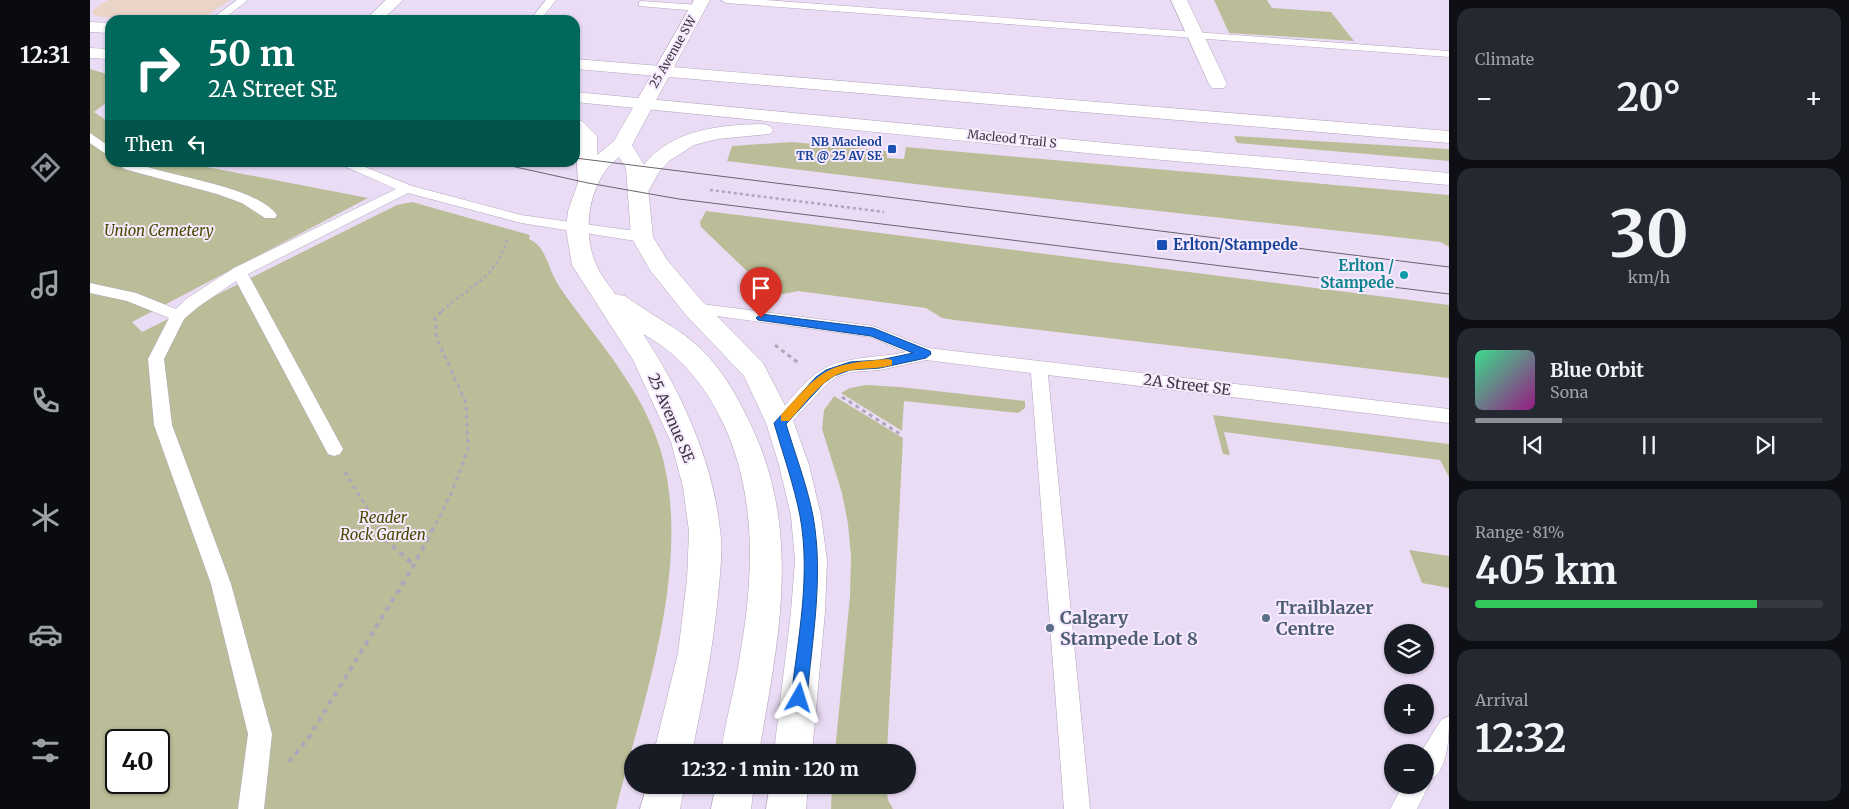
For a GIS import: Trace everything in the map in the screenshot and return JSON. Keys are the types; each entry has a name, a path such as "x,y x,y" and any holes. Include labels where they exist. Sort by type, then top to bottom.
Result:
{"main road":[{"path":"378,15 395,0"},
{"path":"1180,0 1218,84"},
{"name":"25 Avenue SW","path":"643,103 700,4"},
{"path":"90,27 105,28"},
{"path":"90,53 105,54"},
{"path":"580,64 1449,137"},
{"path":"580,77 625,81 644,79 661,72"},
{"name":"Macleod Trail S","path":"580,97 1188,156 1449,178"},
{"name":"25 Avenue SE","path":"643,103 622,144 599,162 588,184 579,211 577,229 584,265 644,356 685,442 698,487 705,531 703,580 695,653 675,744"},
{"path":"580,130 587,136 588,184"},
{"path":"638,193 651,169 664,155 691,140 709,133 732,130 786,130 1158,165 1188,156"},
{"path":"622,144 636,168 642,237 658,265 694,308 754,370 780,423 806,516 811,560 808,612 794,744"},
{"path":"599,288 640,320 679,343 700,365 727,403 750,451 761,490 768,567 764,616 741,744"},
{"path":"660,809 664,794"},
{"path":"731,809 734,794"},
{"path":"786,809 788,794"}],"lane":[{"path":"222,15 243,0"},
{"path":"538,15 551,0"},
{"path":"726,0 1449,54"},
{"path":"642,4 700,4"},
{"path":"90,137 105,149"},
{"path":"132,167 222,191 246,200 270,215"},
{"path":"354,167 407,189 520,219 577,229 642,237"},
{"path":"251,809 260,734 221,584 163,425 156,359 178,316 192,303 239,272 407,189"},
{"path":"239,272 338,457"},
{"path":"93,291 131,297 178,316"},
{"name":"2A Street SE","path":"694,308 873,332 926,354 1449,416"},
{"name":"2A Street SE","path":"780,423 820,380 830,373 850,366 880,364 926,354"},
{"path":"1039,368 1077,809"},
{"path":"1434,754 1449,728"},
{"path":"1403,809 1412,794"}],"path":[{"path":"710,190 884,212"},
{"path":"286,766 309,737 414,565 450,494 468,449 466,403 437,340 435,318 446,304 474,288 496,268 510,232"},
{"path":"773,344 804,368"},
{"path":"839,394 900,434"},
{"path":"338,457 387,541 414,565"}],"shaded area":[{"path":"108,0 230,0 208,15 105,15 105,17 92,14 95,8"}],"green space":[{"path":"1214,0 1267,0 1272,8 1331,12 1354,41 1229,33"},
{"name":"Reader Rock Garden","path":"90,69 105,74 105,104 94,112 105,120 105,167 207,167 368,198 132,322 142,332 397,205 412,202 530,235 529,239 539,246 562,291 634,391 652,426 659,445 669,489 671,534 669,581 662,628 633,744 624,744 624,778 616,809 90,809"},
{"path":"1234,136 1449,149 1449,161 1237,143"},
{"path":"792,142 887,151 887,158 904,159 906,147 1449,195 1449,247 1441,242 940,187 727,161 732,146"},
{"path":"706,211 1449,305 1449,378 954,320 942,318 926,308 798,291 773,296 701,227 700,222"},
{"path":"866,385 1025,401 1025,408 1018,413 904,401 902,431 841,393 850,388"},
{"path":"834,396 903,438 887,744 836,744 850,596 851,557 848,524 842,493 822,429 824,410"},
{"path":"1213,415 1449,444 1449,477 1440,460 1224,432 1230,455 1223,454"},
{"path":"1409,550 1449,556 1449,588 1422,583"},
{"path":"832,794 887,794 893,809 831,809"}],"tram line":[{"path":"580,159 1449,267"},
{"path":"516,167 588,183 679,199 1449,294"}],"slow traffic":[{"path":"785,418 820,380 830,373 850,366 888,363"}],"place":[{"name":"NB Macleod TR @ 25 AV SE","path":"892,149"},
{"name":"Erlton/Stampede","path":"1162,245"},
{"name":"Erlton / Stampede","path":"1404,275"},
{"name":"Trailblazer Centre","path":"1266,618"},
{"name":"Calgary Stampede Lot 8","path":"1050,628"}],"route":[{"path":"761,318 873,332 926,354 880,364 850,366 830,373 820,380 780,423 794,465 806,516 811,560 808,612 799,698"}],"park label":[{"name":"Union Cemetery","path":"159,231"}]}
